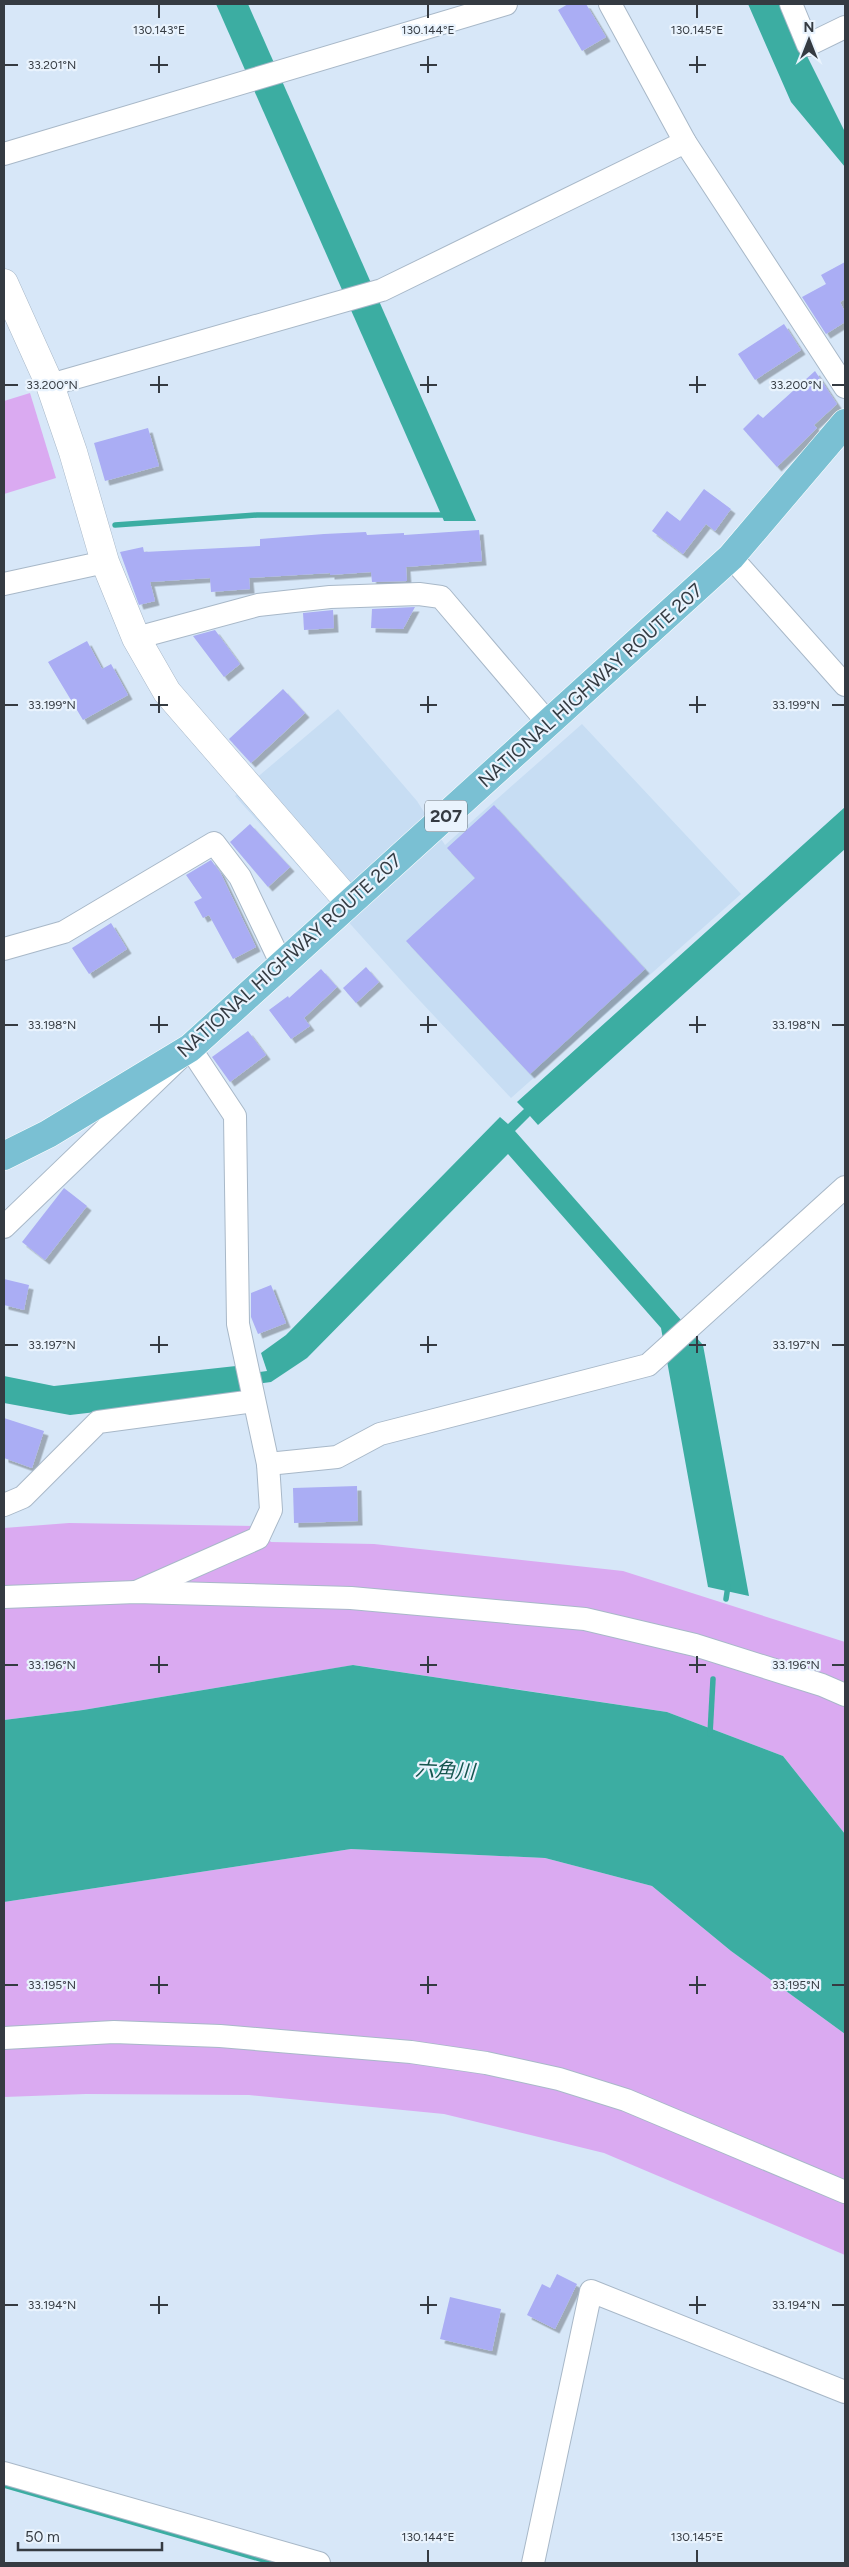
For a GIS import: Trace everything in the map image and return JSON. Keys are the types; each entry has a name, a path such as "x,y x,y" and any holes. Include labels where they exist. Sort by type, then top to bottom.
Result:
{"highway":[{"name":"NATIONAL HIGHWAY ROUTE 207","path":"4,1156 48,1134 190,1048 731,558 845,424"}],"street":[{"path":"4,154 506,4"},
{"path":"610,4 685,142 845,387"},
{"path":"790,4 808,45 845,27"},
{"path":"50,385 382,290 685,142"},
{"path":"4,283 50,385 73,452 105,562 136,638 167,692 349,902"},
{"path":"731,558 845,685"},
{"path":"4,584 105,562"},
{"path":"136,638 258,605 359,596 419,594 441,598 549,724"},
{"path":"4,948 64,932 214,843 240,877 282,964"},
{"path":"4,1227 190,1048 234,1116 238,1324 268,1464 271,1510 258,1538 136,1592"},
{"path":"268,1464 337,1457 380,1434 648,1365 845,1187"},
{"path":"4,1505 23,1497 98,1422 251,1386"},
{"path":"4,1597 136,1592 351,1598 585,1619 695,1645 822,1685 845,1695"},
{"path":"4,2038 114,2032 220,2036 411,2052 486,2064 559,2079 626,2100 845,2192"},
{"path":"533,2563 591,2291 845,2392"},
{"path":"4,2473 319,2563"}],"shaded area":[{"path":"30,393 56,478 4,494 4,401"},
{"path":"338,709 417,801 445,845 582,724 741,894 511,1098 407,987 235,796"},
{"path":"69,1523 255,1526 271,1542 374,1544 623,1571 845,1642 845,1834 783,1756 667,1712 354,1665 83,1710 4,1720 4,1528"},
{"path":"351,1849 545,1858 652,1886 731,1951 845,2034 845,2255 604,2153 444,2114 249,2095 86,2094 4,2097 4,1902"}],"water":[{"path":"216,4 248,4 476,521 444,521"},
{"path":"748,4 785,4 805,52 845,132 845,167 791,102"},
{"path":"845,807 845,849 538,1125 530,1116 515,1131 703,1345 749,1596 708,1587 661,1328 508,1154 307,1358 271,1382 240,1386 242,1395 70,1415 4,1403 4,1376 54,1386 236,1366 238,1375 267,1371 261,1353 286,1335 500,1117 508,1124 524,1109 517,1102"},
{"name":"六角川","path":"353,1665 667,1712 783,1756 845,1834 845,2034 731,1951 652,1886 545,1858 351,1849 4,1902 4,1720 83,1710"}],"building":[{"path":"568,4 586,4 606,37 582,51 558,10"},
{"path":"845,262 845,299 840,302 845,312 845,322 826,334 802,297 826,284 821,275"},
{"path":"784,324 801,350 755,380 738,354"},
{"path":"815,371 837,404 814,425 817,428 777,467 743,429 758,414 763,418"},
{"path":"148,428 159,466 105,481 94,443"},
{"path":"704,489 731,509 715,531 706,524 683,554 652,531 667,511 680,521"},
{"path":"479,530 482,561 406,567 407,581 372,582 371,572 330,575 330,573 249,578 250,589 211,592 210,578 150,582 155,601 139,605 120,552 143,547 144,552 260,546 260,539 324,534 366,532 367,535 404,533 404,535"},
{"path":"415,607 403,629 371,628 372,609"},
{"path":"333,610 334,628 304,630 303,613"},
{"path":"215,630 240,664 224,677 193,636"},
{"path":"87,641 102,669 111,664 128,695 83,720 48,662"},
{"path":"283,689 305,713 251,763 229,739"},
{"path":"494,805 645,969 530,1074 406,941 475,878 447,848"},
{"path":"250,824 290,867 268,887 230,842"},
{"path":"211,860 220,872 256,947 233,959 209,915 203,918 194,902 202,898 186,875"},
{"path":"111,923 127,949 89,974 72,948"},
{"path":"366,967 379,982 356,1003 343,988"},
{"path":"321,969 337,987 304,1018 310,1026 291,1039 269,1010 288,996 289,998"},
{"path":"248,1031 266,1055 230,1082 212,1057"},
{"path":"64,1188 87,1206 45,1260 22,1242"},
{"path":"4,1279 29,1285 24,1310 4,1305"},
{"path":"271,1285 286,1323 258,1334 251,1317 251,1293"},
{"path":"4,1418 44,1431 32,1468 4,1458"},
{"path":"357,1486 358,1521 294,1523 293,1488"},
{"path":"557,2274 577,2284 555,2329 527,2315 542,2284 550,2288"},
{"path":"450,2297 501,2309 492,2351 440,2339"}],"waterway":[{"path":"115,525 257,515 447,515"},
{"path":"726,1599 728,1586"},
{"path":"710,1734 713,1679"},
{"path":"4,2485 274,2563"}]}
